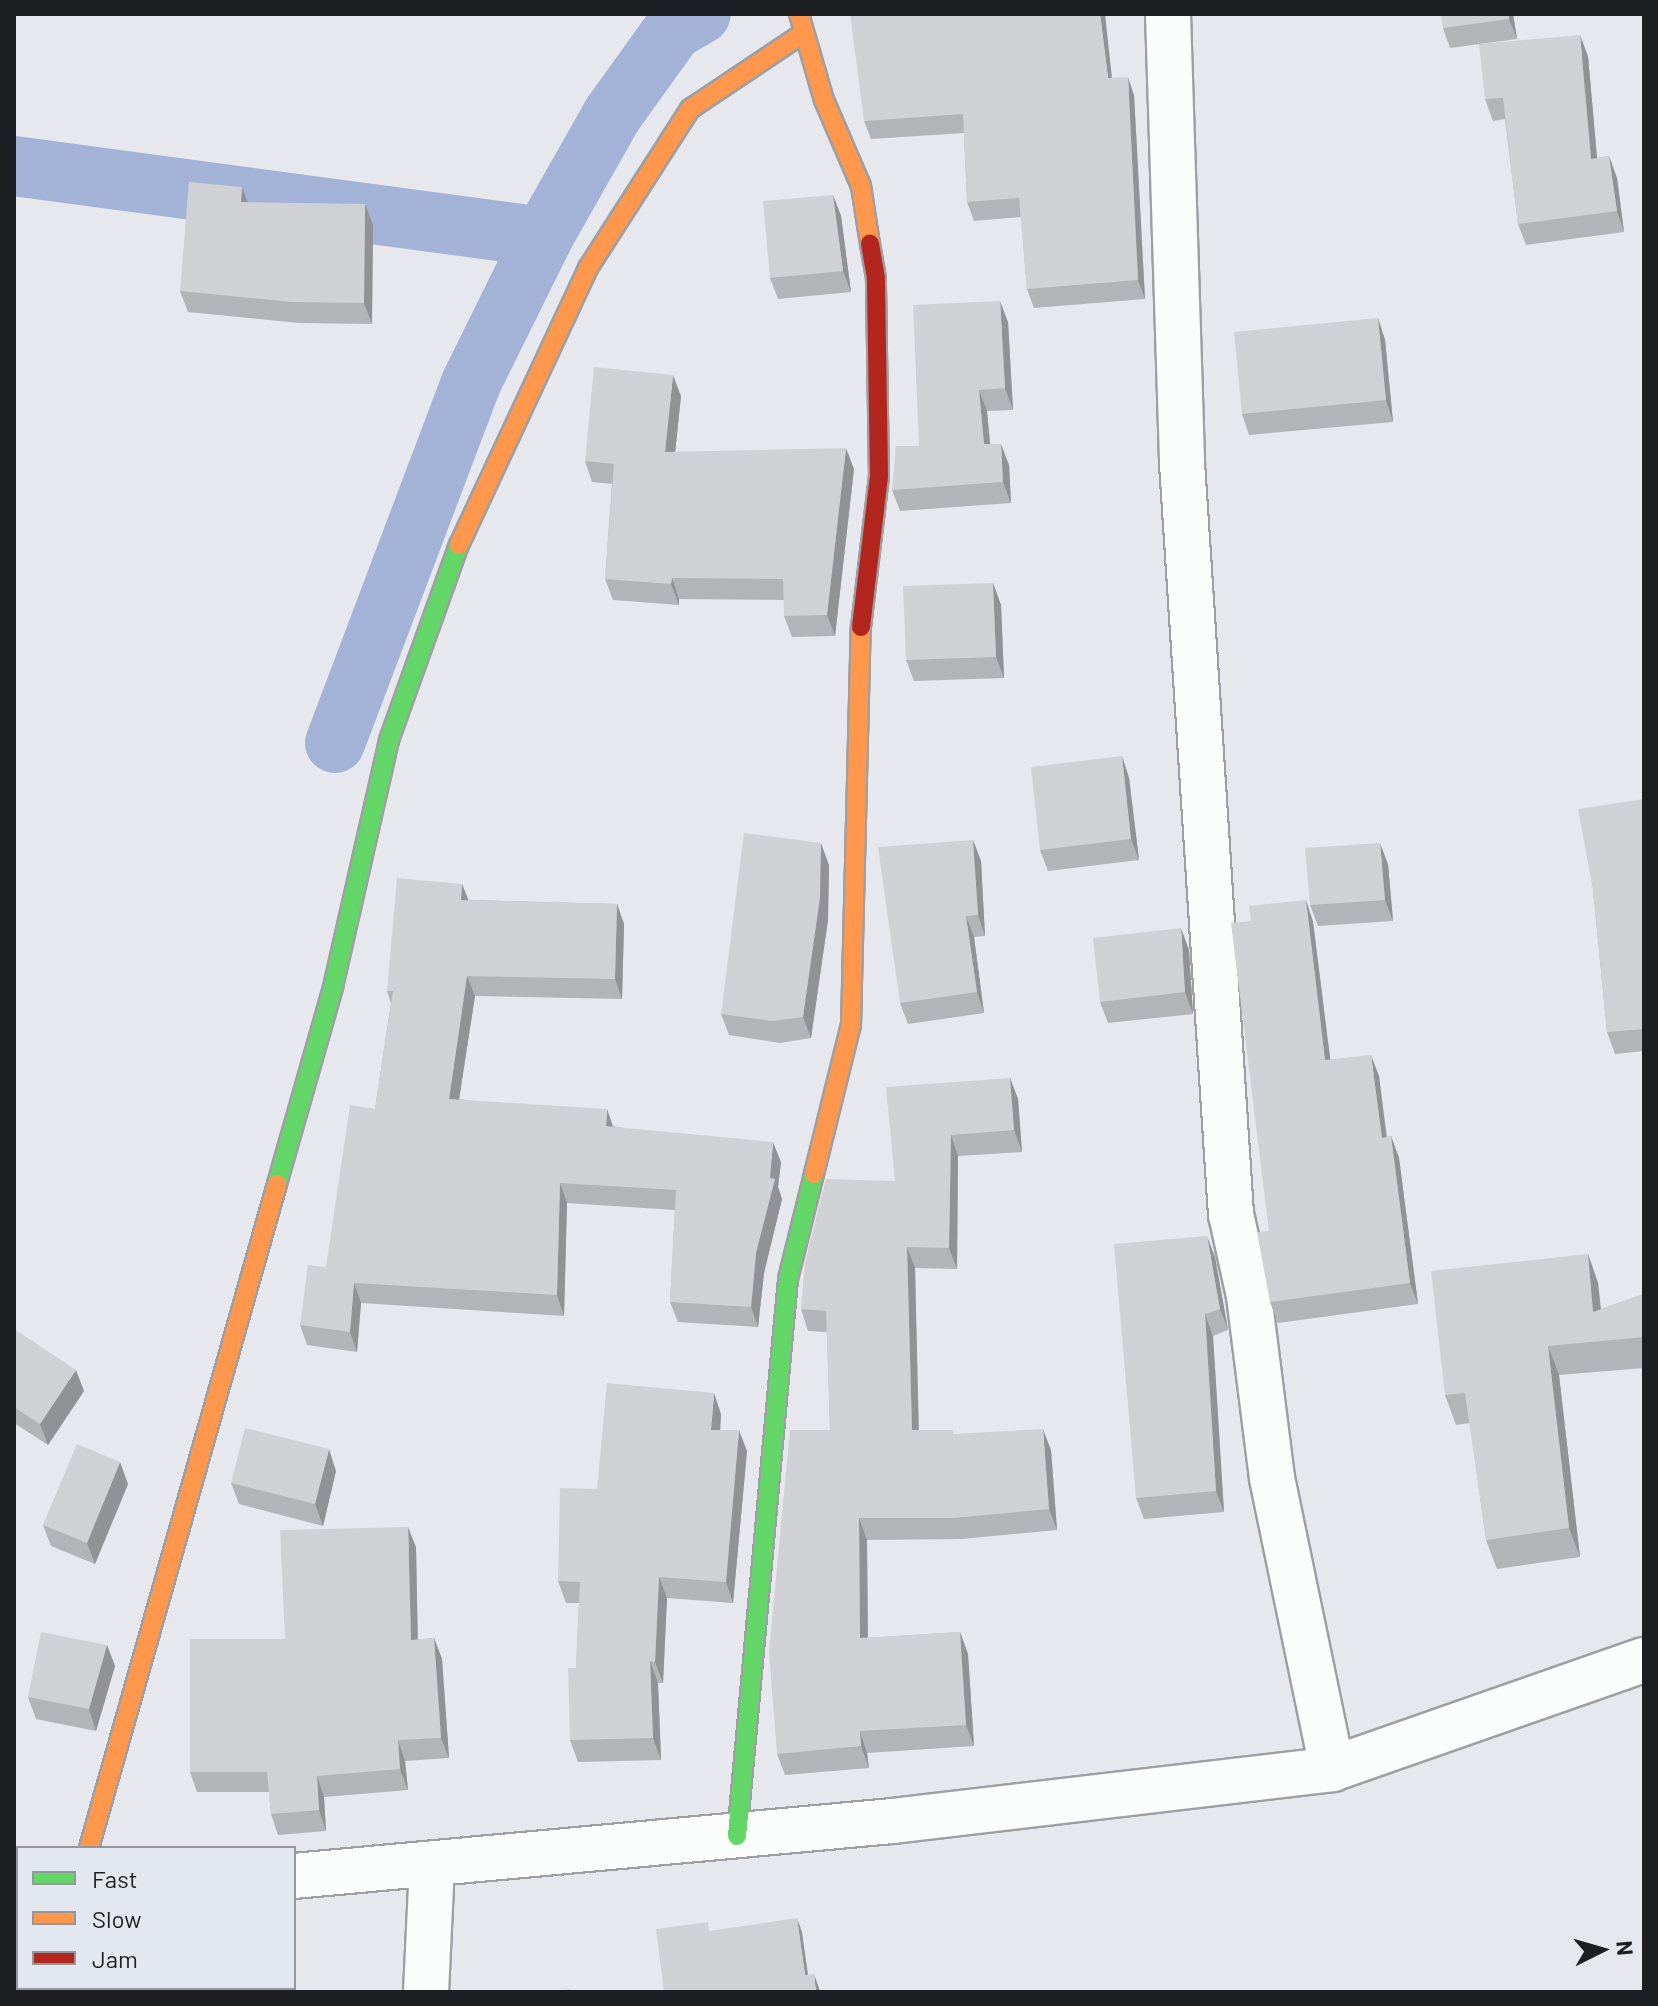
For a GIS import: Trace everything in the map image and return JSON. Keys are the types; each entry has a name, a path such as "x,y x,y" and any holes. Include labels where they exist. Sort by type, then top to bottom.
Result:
{"street":[{"path":"737,1836 788,1279 851,1025 858,654 879,476 876,278 861,186 802,34 799,14"},
{"path":"1168,14 1183,479 1231,1214 1249,1296 1272,1478 1332,1769"},
{"path":"90,1846 333,987 389,740 464,531 588,268 690,109 802,34"},
{"path":"296,1876 737,1836 1332,1769 1644,1660"},
{"path":"426,1992 432,1865"}],"building":[{"path":"850,14 1100,14 1108,78 1128,77 1138,280 1027,289 1019,198 967,202 963,114 864,121"},
{"path":"1441,14 1509,14 1509,19 1443,28"},
{"path":"1580,35 1591,159 1609,156 1617,211 1518,224 1503,98 1485,99 1479,44"},
{"path":"189,182 242,187 241,202 365,204 364,303 291,302 180,291"},
{"path":"833,195 843,271 770,278 763,201"},
{"path":"1000,301 1005,388 979,390 984,444 1001,444 1003,482 892,490 896,446 919,446 913,305"},
{"path":"1378,318 1386,400 1242,414 1234,332"},
{"path":"594,367 673,375 665,452 846,448 827,615 784,616 783,579 672,578 671,584 605,579 614,464 585,461"},
{"path":"993,583 996,657 906,660 903,586"},
{"path":"1122,756 1131,839 1040,850 1031,767"},
{"path":"1644,799 1644,1029 1607,1032 1593,890 1578,809"},
{"path":"744,833 821,843 820,898 803,1017 772,1021 721,1014"},
{"path":"973,840 978,915 966,916 977,992 900,1003 878,847"},
{"path":"1380,843 1385,900 1310,905 1305,848"},
{"path":"397,878 462,884 461,900 617,904 615,979 467,976 449,1099 607,1109 606,1126 773,1142 770,1178 775,1179 756,1253 751,1307 670,1302 676,1190 560,1183 557,1295 354,1283 350,1332 300,1325 308,1265 326,1267 350,1105 375,1109 393,991 387,991"},
{"path":"1306,900 1325,1060 1371,1055 1382,1138 1391,1136 1410,1283 1270,1302 1257,1232 1269,1231 1231,923 1251,921 1249,906"},
{"path":"1181,928 1185,992 1100,1002 1093,938"},
{"path":"1010,1078 1014,1130 951,1135 949,1248 907,1247 912,1430 953,1430 953,1434 1043,1429 1049,1509 953,1518 859,1518 860,1638 960,1632 966,1725 860,1731 861,1746 777,1754 769,1652 790,1430 830,1430 826,1311 801,1309 805,1262 826,1179 895,1181 886,1087"},
{"path":"1207,1236 1220,1309 1205,1314 1216,1491 1136,1498 1114,1244"},
{"path":"1588,1254 1593,1312 1644,1294 1644,1337 1548,1346 1569,1528 1486,1540 1465,1393 1445,1395 1431,1271"},
{"path":"14,1329 76,1370 40,1424 14,1407"},
{"path":"607,1383 714,1393 711,1430 739,1430 726,1582 659,1577 655,1662 650,1661 653,1738 570,1740 568,1668 576,1668 580,1582 558,1581 560,1488 597,1489"},
{"path":"245,1428 329,1449 315,1504 231,1483"},
{"path":"77,1444 120,1462 87,1543 43,1525"},
{"path":"408,1527 411,1640 434,1638 441,1738 398,1740 400,1769 317,1776 319,1810 271,1814 267,1772 190,1772 190,1639 285,1639 280,1530"},
{"path":"41,1632 107,1645 89,1709 28,1697"},
{"path":"797,1918 805,1975 814,1974 816,1992 664,1992 656,1929 708,1922 709,1931"},
{"path":"34,1990 189,1990 173,1992"}],"waterway":[{"path":"335,743 471,383 543,237 612,115 673,30 701,14"},
{"path":"14,166 543,237"}],"traffic: fast":[{"path":"277,1184 333,987 389,740 459,545"},
{"path":"737,1836 788,1279 814,1174"}],"traffic: slow":[{"path":"799,14 824,100 861,186 870,244"},
{"path":"459,545 588,268 690,109 802,34"},
{"path":"814,1174 851,1025 861,627"},
{"path":"90,1846 277,1184"}],"traffic: jam":[{"path":"861,627 879,476 876,278 870,244"}]}
